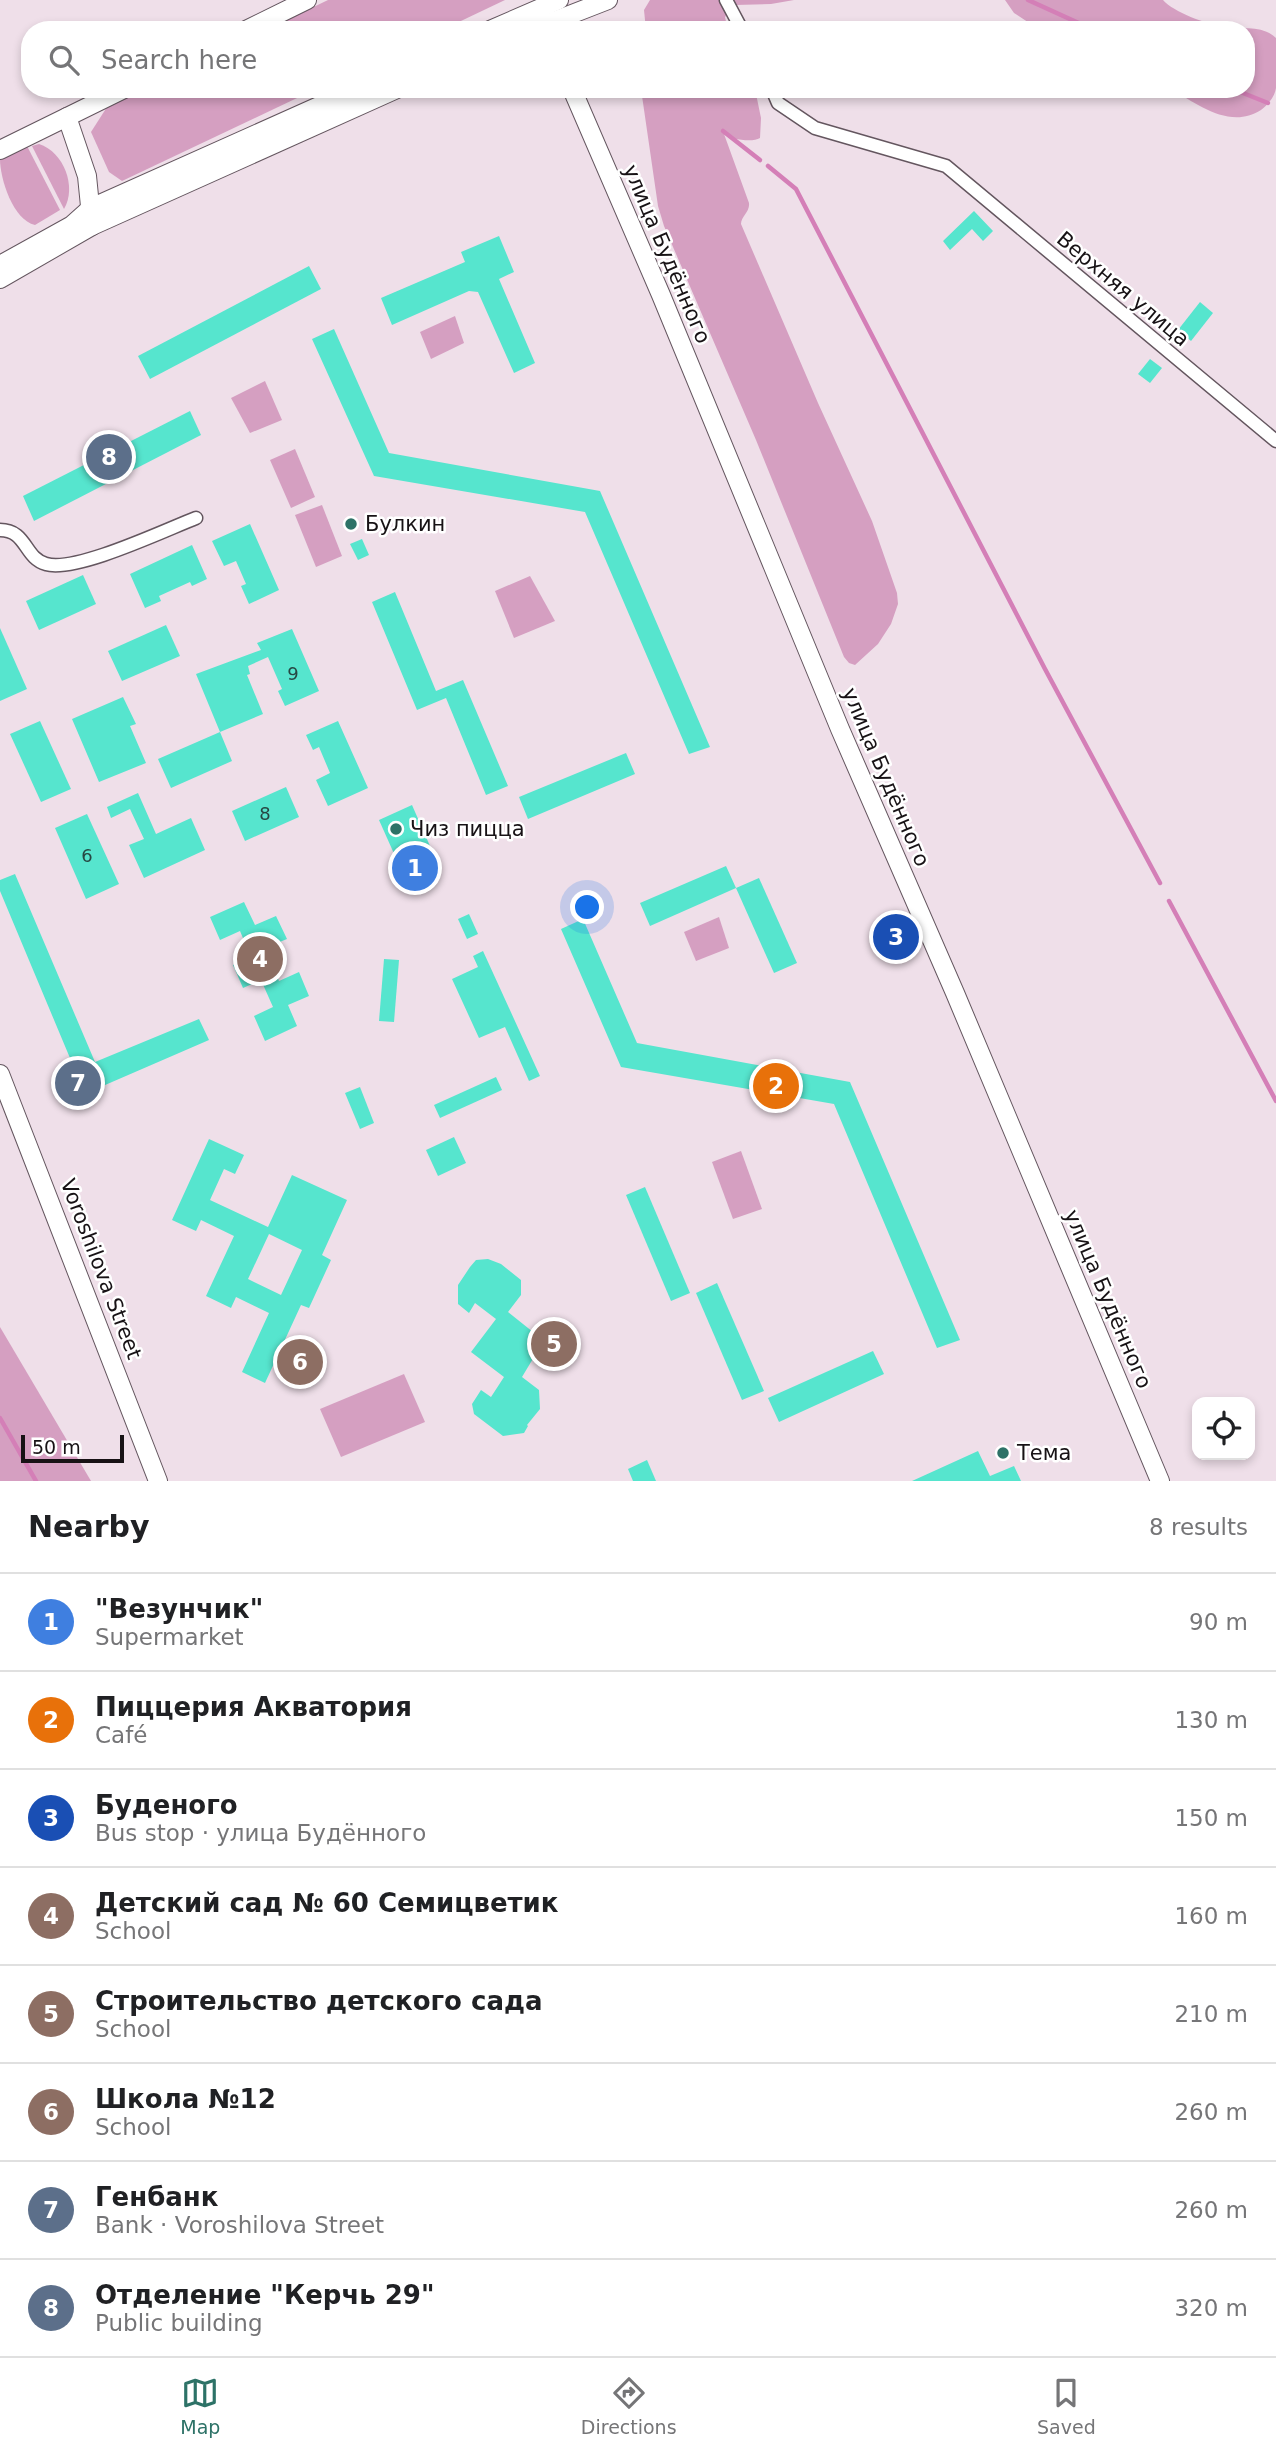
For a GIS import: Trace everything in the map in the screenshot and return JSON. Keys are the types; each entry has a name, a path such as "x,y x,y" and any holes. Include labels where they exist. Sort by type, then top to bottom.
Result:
{"main road":[{"path":"264,21 307,0"},
{"path":"538,18 559,0"},
{"path":"538,18 608,0"},
{"path":"0,150 106,98"},
{"path":"0,279 92,217 338,98"},
{"path":"0,265 72,225 376,98"},
{"name":"улица Будённого","path":"576,98 661,295 840,729 955,993 1160,1481"},
{"path":"67,117 87,176 92,217"},
{"name":"Voroshilova Street","path":"0,1074 158,1481"}],"street":[{"path":"726,0 737,21"},
{"name":"Верхняя улица","path":"776,98 778,103 815,128 946,166 1276,441"},
{"path":"0,530 11,531 20,538 38,562 64,566 90,559 196,518"}],"shaded area":[{"path":"328,0 505,0 461,21 285,21"},
{"path":"650,0 794,0 735,5 725,17 726,21 645,21 644,10"},
{"path":"1005,0 1163,0 1182,13 1203,21 1026,21 1014,13"},
{"path":"1255,29 1276,38 1276,88 1266,106 1249,115 1238,117 1214,113 1186,98 1255,98"},
{"path":"125,98 297,98 122,181 109,172 91,132 107,107"},
{"path":"642,98 757,98 761,118 760,138 741,140 724,134 749,203 741,224 872,521 897,593 898,604 891,624 878,644 855,665 844,657 658,206"},
{"path":"39,144 55,154 66,171 69,191 64,209 32,146"},
{"path":"27,146 60,210 35,225 20,215 9,198 0,159 6,153"},
{"path":"455,316 464,343 431,359 420,332"},
{"path":"265,381 282,420 250,433 231,398"},
{"path":"295,449 315,497 291,508 270,460"},
{"path":"322,505 342,556 316,567 295,515"},
{"path":"530,576 555,621 514,638 495,591"},
{"path":"719,917 729,948 696,961 684,932"},
{"path":"741,1151 762,1209 733,1219 712,1162"},
{"path":"0,1327 91,1481 0,1481"},
{"path":"404,1374 425,1422 341,1457 320,1409"}],"building":[{"path":"974,211 993,231 983,241 972,229 950,250 943,241"},
{"path":"499,236 514,272 499,279 535,363 514,373 478,292 469,291 392,325 381,298 465,262 461,252"},
{"path":"309,266 321,289 150,379 138,356"},
{"path":"1200,302 1213,313 1191,341 1178,330"},
{"path":"334,329 389,453 600,491 710,747 689,754 585,512 374,476 312,339"},
{"path":"1150,359 1162,368 1150,383 1138,374"},
{"path":"190,411 201,435 34,521 23,496"},
{"path":"250,524 279,590 249,604 241,586 246,584 236,561 224,566 212,541"},
{"path":"362,539 369,555 358,560 350,544"},
{"path":"192,545 207,579 192,586 190,582 159,596 161,601 145,608 130,574"},
{"path":"83,575 96,604 39,630 26,601"},
{"path":"395,592 436,691 463,680 508,786 486,795 446,698 417,710 372,602"},
{"path":"166,625 180,656 122,681 108,651"},
{"path":"0,628 27,689 0,701"},
{"path":"292,629 319,691 285,706 278,691 282,689 268,657 248,666 250,674 247,675 263,714 220,732 196,674 261,650 257,643"},
{"path":"123,697 136,724 130,726 146,763 99,782 72,719"},
{"path":"40,721 71,789 41,802 10,734"},
{"path":"338,721 368,788 328,806 316,780 330,773 319,747 313,750 306,735"},
{"path":"220,732 232,761 171,788 158,759"},
{"path":"626,753 635,774 528,819 519,797"},
{"path":"286,787 299,817 245,841 232,811"},
{"path":"138,793 156,834 191,818 205,850 144,878 129,845 144,839 130,809 111,818 107,807"},
{"path":"412,805 441,871 408,885 379,820"},
{"path":"87,814 119,884 86,899 55,828"},
{"path":"726,866 736,888 650,926 640,903"},
{"path":"15,874 95,1062 199,1019 209,1040 82,1095 72,1071 75,1070 0,891 0,880"},
{"path":"759,878 797,963 774,973 736,888"},
{"path":"244,902 255,925 276,916 287,939 265,948 279,981 299,972 309,996 288,1005 297,1026 265,1041 254,1016 273,1007 261,980 243,988 233,965 251,957 240,931 220,940 210,917"},
{"path":"469,914 478,934 467,939 458,919"},
{"path":"583,919 637,1043 850,1082 960,1340 937,1348 834,1104 621,1067 561,929"},
{"path":"483,951 540,1076 529,1081 505,1027 479,1038 452,979 478,967 473,956"},
{"path":"384,959 399,960 394,1022 379,1021"},
{"path":"496,1077 502,1090 440,1118 434,1105"},
{"path":"360,1087 374,1123 360,1129 345,1093"},
{"path":"454,1137 466,1163 438,1176 426,1150"},
{"path":"209,1139 244,1155 235,1174 224,1169 210,1200 268,1227 292,1175 347,1200 322,1255 331,1260 309,1308 301,1305 265,1383 242,1372 269,1313 236,1297 231,1308 206,1296 234,1236 201,1220 196,1231 172,1220","holes":["269,1234 302,1250 281,1295 248,1279"]},
{"path":"645,1187 690,1293 671,1301 626,1195"},
{"path":"488,1259 501,1264 521,1280 521,1295 508,1312 538,1336 537,1352 522,1377 539,1390 540,1409 524,1433 503,1436 474,1414 472,1404 481,1390 491,1397 504,1377 471,1352 496,1319 475,1303 469,1313 458,1304 458,1285 476,1260"},
{"path":"717,1283 764,1391 742,1400 696,1293"},
{"path":"873,1351 884,1374 779,1422 768,1398"},
{"path":"978,1451 990,1476 1014,1466 1021,1481 912,1481"},
{"path":"647,1460 656,1481 633,1481 628,1469"}],"waterway":[{"path":"1028,0 1074,21"},
{"path":"1255,98 1268,103"},
{"path":"723,131 760,160"},
{"path":"768,166 796,189 1045,669 1160,883"},
{"path":"1169,901 1276,1101"},
{"path":"0,1418 36,1481"}],"place":[{"name":"Отделение \"Керчь 29\"","path":"109,457"},
{"name":"Булкин","path":"351,524"},
{"name":"Чиз пицца","path":"396,829"},
{"name":"\"Везунчик\"","path":"415,868"},
{"name":"Буденого","path":"896,937"},
{"name":"Детский сад № 60 Семицветик","path":"260,959"},
{"name":"Генбанк","path":"78,1083"},
{"name":"Пиццерия Акватория","path":"776,1086"},
{"name":"Строительство детского сада","path":"554,1344"},
{"name":"Школа №12","path":"300,1362"},
{"name":"Тема","path":"1003,1453"}]}
